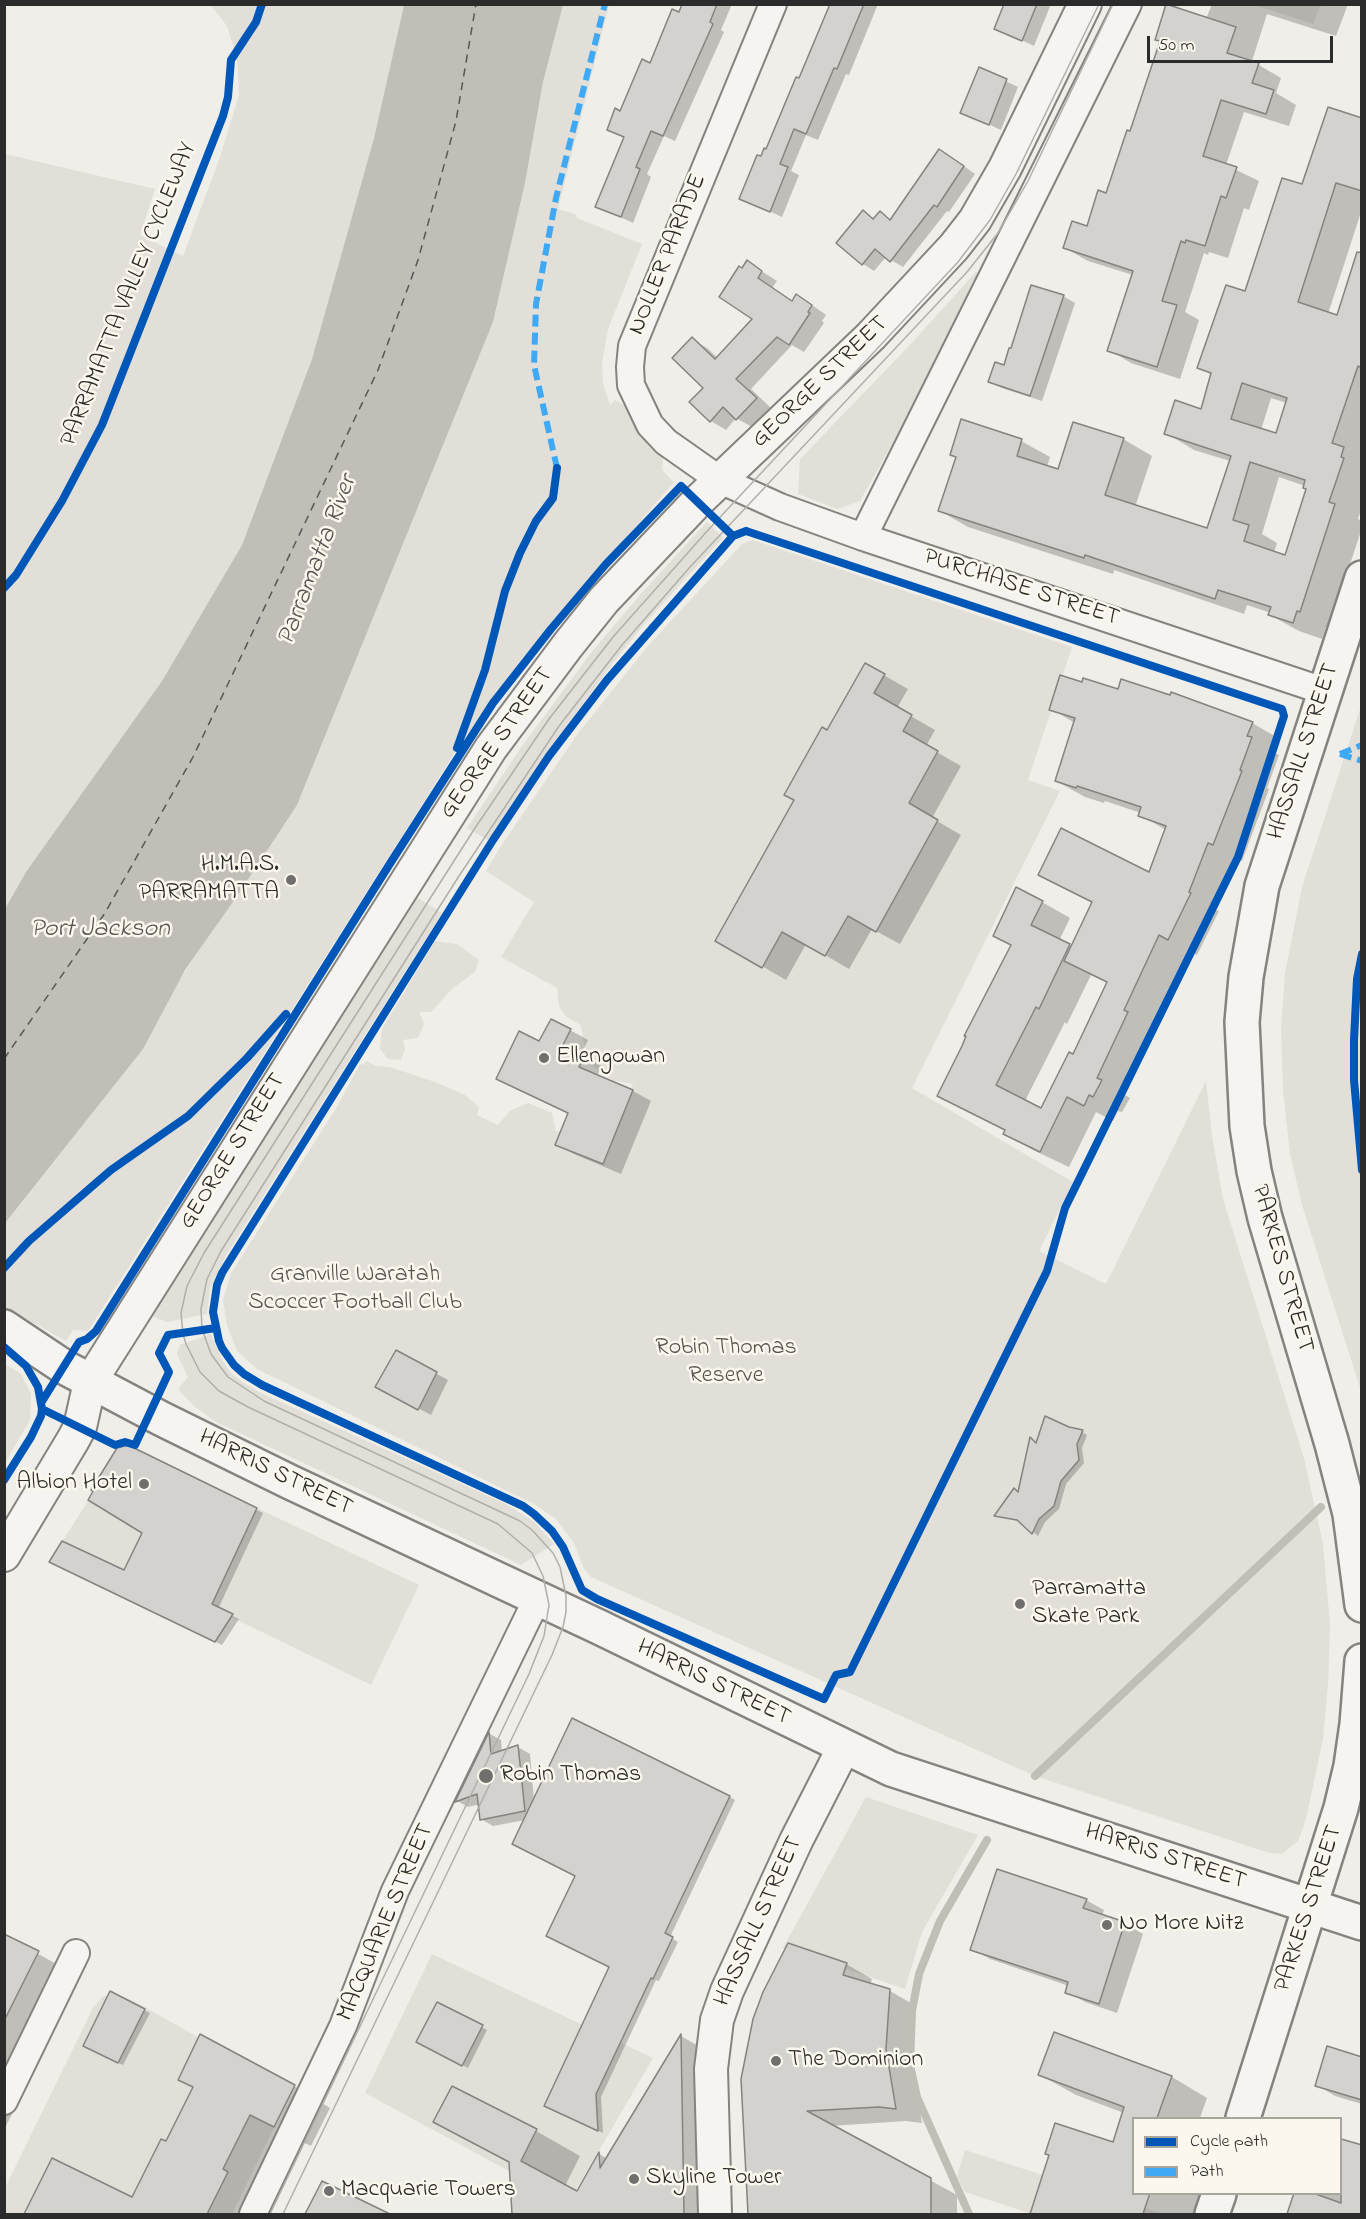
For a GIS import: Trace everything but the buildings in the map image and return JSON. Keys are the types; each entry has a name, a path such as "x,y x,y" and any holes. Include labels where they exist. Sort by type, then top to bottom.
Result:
{"main road":[{"name":"HASSALL STREET","path":"1254,928 1275,842 1362,578"},
{"name":"PARKES STREET","path":"1254,928 1242,1022 1248,1137 1265,1218 1332,1444 1350,1514 1362,1605"},
{"name":"HARRIS STREET","path":"8,1329 90,1382 290,1482 891,1769 1362,1923"},
{"name":"PARKES STREET","path":"1243,2117 1341,1809 1351,1766 1362,1660"},
{"path":"1212,2214 1218,2195"}],"street":[{"name":"NOLLER PARADE","path":"720,480 666,442 650,425 631,385 632,346 773,4"},
{"name":"GEORGE STREET","path":"4,1555 80,1427 90,1382 491,748 604,600 720,480 854,353 954,247 975,220 1005,168 1085,4"},
{"path":"863,537 1128,4"},
{"name":"PURCHASE STREET","path":"720,480 780,507 863,537 1324,691"},
{"name":"MACQUARIE STREET","path":"254,2214 343,2026 395,1892 537,1599"},
{"name":"HASSALL STREET","path":"715,2214 711,2069 717,2020 727,1991 786,1862 844,1747"},
{"path":"4,2101 76,1953"}],"shaded area":[{"path":"211,5 404,5 374,138 312,359 242,545 162,681 5,909 5,154 155,189 140,235 183,256 220,157 239,95 237,58 227,26"},
{"path":"563,5 609,5 558,209 575,214 577,218 642,244 608,329 602,364 603,383 610,405 615,400 630,409 663,454 662,470 674,482 525,655 461,743 88,1331 73,1330 66,1341 5,1307 4,1162 94,1110 301,795 493,322 525,183 543,82"},
{"path":"1254,5 1321,5 1313,24"},
{"path":"976,272 982,276 937,364 860,501 837,509 798,494 800,459 908,347"},
{"path":"707,522 723,538 645,623 613,663 552,746 488,840 467,828 520,749 590,654 639,596"},
{"path":"753,540 1072,647 1028,780 1060,791 912,1088 1073,1182 1039,1251 1106,1284 1206,1081 1223,1199 1304,1458 1323,1544 1330,1624 1323,1739 1306,1819 1298,1841 1282,1854 1257,1849 1035,1776 591,1577 584,1569 574,1543 556,1519 534,1504 257,1369 237,1351 227,1325 223,1300 231,1273 337,1107 360,1064 364,1065 366,1061 376,1066 390,1067 465,1095 479,1107 477,1115 498,1125 510,1111 528,1103 552,1113 556,1131 576,1133 608,1147 633,1084 612,1080 591,1065 581,1025 566,1017 559,1006 557,988 501,957 534,902 486,871 576,736 647,647 742,544"},
{"path":"1361,706 1361,1391 1302,1205 1290,1154 1283,1090 1281,1028 1285,973 1302,887"},
{"path":"415,896 442,913 227,1254 210,1288 207,1314 167,1322 149,1315"},
{"path":"435,941 457,944 479,960 475,972 452,989 431,1012 419,1012 424,1024 418,1038 403,1040 405,1049 401,1060 388,1059 380,1049 382,1029"},
{"path":"211,1334 222,1360 231,1373 244,1383 261,1393 506,1504 533,1521 554,1544 521,1565 216,1422 194,1406 178,1389 188,1377 177,1354 180,1345"},
{"path":"5,1364 21,1374 31,1394 30,1420 5,1463"},
{"path":"124,1445 419,1585 371,1685 231,1617 215,1642 49,1562"},
{"path":"866,1797 978,1835 922,1932 905,1989 783,1948"},
{"path":"432,1954 653,2058 562,2214 513,2214 509,2171 365,2093"},
{"path":"111,1994 137,2003 198,2037 200,2034 295,2085 232,2214 5,2214 4,2190 93,2008 102,1997"},
{"path":"965,2150 1164,2214 1032,2214 965,2192 957,2176"}],"water":[{"name":"Port Jackson","path":"404,5 563,5 543,82 525,183 493,322 297,805 185,970 143,1049 5,1223 5,909 26,872 162,681 242,545 312,359 374,138"}],"waterway":[{"path":"1035,1776 1321,1507"},
{"path":"969,2214 917,2097 910,2065 912,2011 919,1974 940,1921 987,1840"}],"ferry route":[{"path":"4,1059 105,913 193,757 378,370 418,260 456,121 476,4"}],"tram line":[{"path":"270,2214 529,1674 544,1636 549,1605 543,1576 532,1553 498,1524 248,1407 219,1391 200,1372 186,1344 181,1313 187,1286 204,1253 475,828 549,719 613,637 709,529 958,262 990,220 1016,174 1099,4"},
{"path":"283,2214 552,1655 563,1627 566,1596 560,1567 553,1553 532,1530 520,1521 264,1401 228,1377 211,1354 202,1329 201,1309 207,1279 221,1251 459,876 559,726 622,645 690,567 967,272 998,233 1028,181 1113,4"}],"marked path":[{"path":"557,468 534,365 536,304 556,198 605,4"},
{"path":"1340,754 1362,745"},
{"path":"1340,754 1362,761"}],"cycle path":[{"name":"PARRAMATTA VALLEY CYCLEWAY","path":"4,588 16,575 62,501 102,425 223,116 228,97 231,60 256,22 262,4"},
{"path":"457,748 485,670 505,591 536,521 553,498 557,468"},
{"path":"41,1403 79,1342 87,1339 96,1331 493,703 551,629 606,564 681,486 733,536"},
{"path":"746,531 1282,709 1284,716 1238,857 1065,1208 1047,1271 850,1672 836,1675 824,1699 597,1599 582,1590 563,1547 552,1531 534,1514 523,1506 262,1385 244,1374 234,1365 222,1348 213,1312 217,1285 222,1273 493,840 549,756 607,680 733,536 746,531"},
{"path":"1362,954 1357,979 1354,1040 1354,1080 1362,1170"},
{"path":"4,1268 29,1241 111,1170 188,1116 247,1058 286,1014"},
{"path":"42,1409 115,1445 125,1442 135,1445 169,1372 159,1353 168,1335 216,1328"},
{"path":"4,1347 26,1366 38,1387 42,1409 31,1437 4,1480"}],"place":[{"name":"H.M.A.S. PARRAMATTA","path":"291,880"},
{"name":"Ellengowan","path":"544,1058"},
{"name":"Albion Hotel","path":"144,1484"},
{"name":"Parramatta Skate Park","path":"1020,1604"},
{"name":"Robin Thomas","path":"486,1776"},
{"name":"No More Nitz","path":"1107,1925"},
{"name":"The Dominion","path":"776,2061"},
{"name":"Skyline Tower","path":"634,2179"},
{"name":"Macquarie Towers","path":"329,2191"}],"water label":[{"name":"Parramatta River","path":"319,561"}],"park label":[{"name":"Granville Waratah Scoccer Football Club","path":"355,1290"},
{"name":"Robin Thomas Reserve","path":"726,1363"}]}
